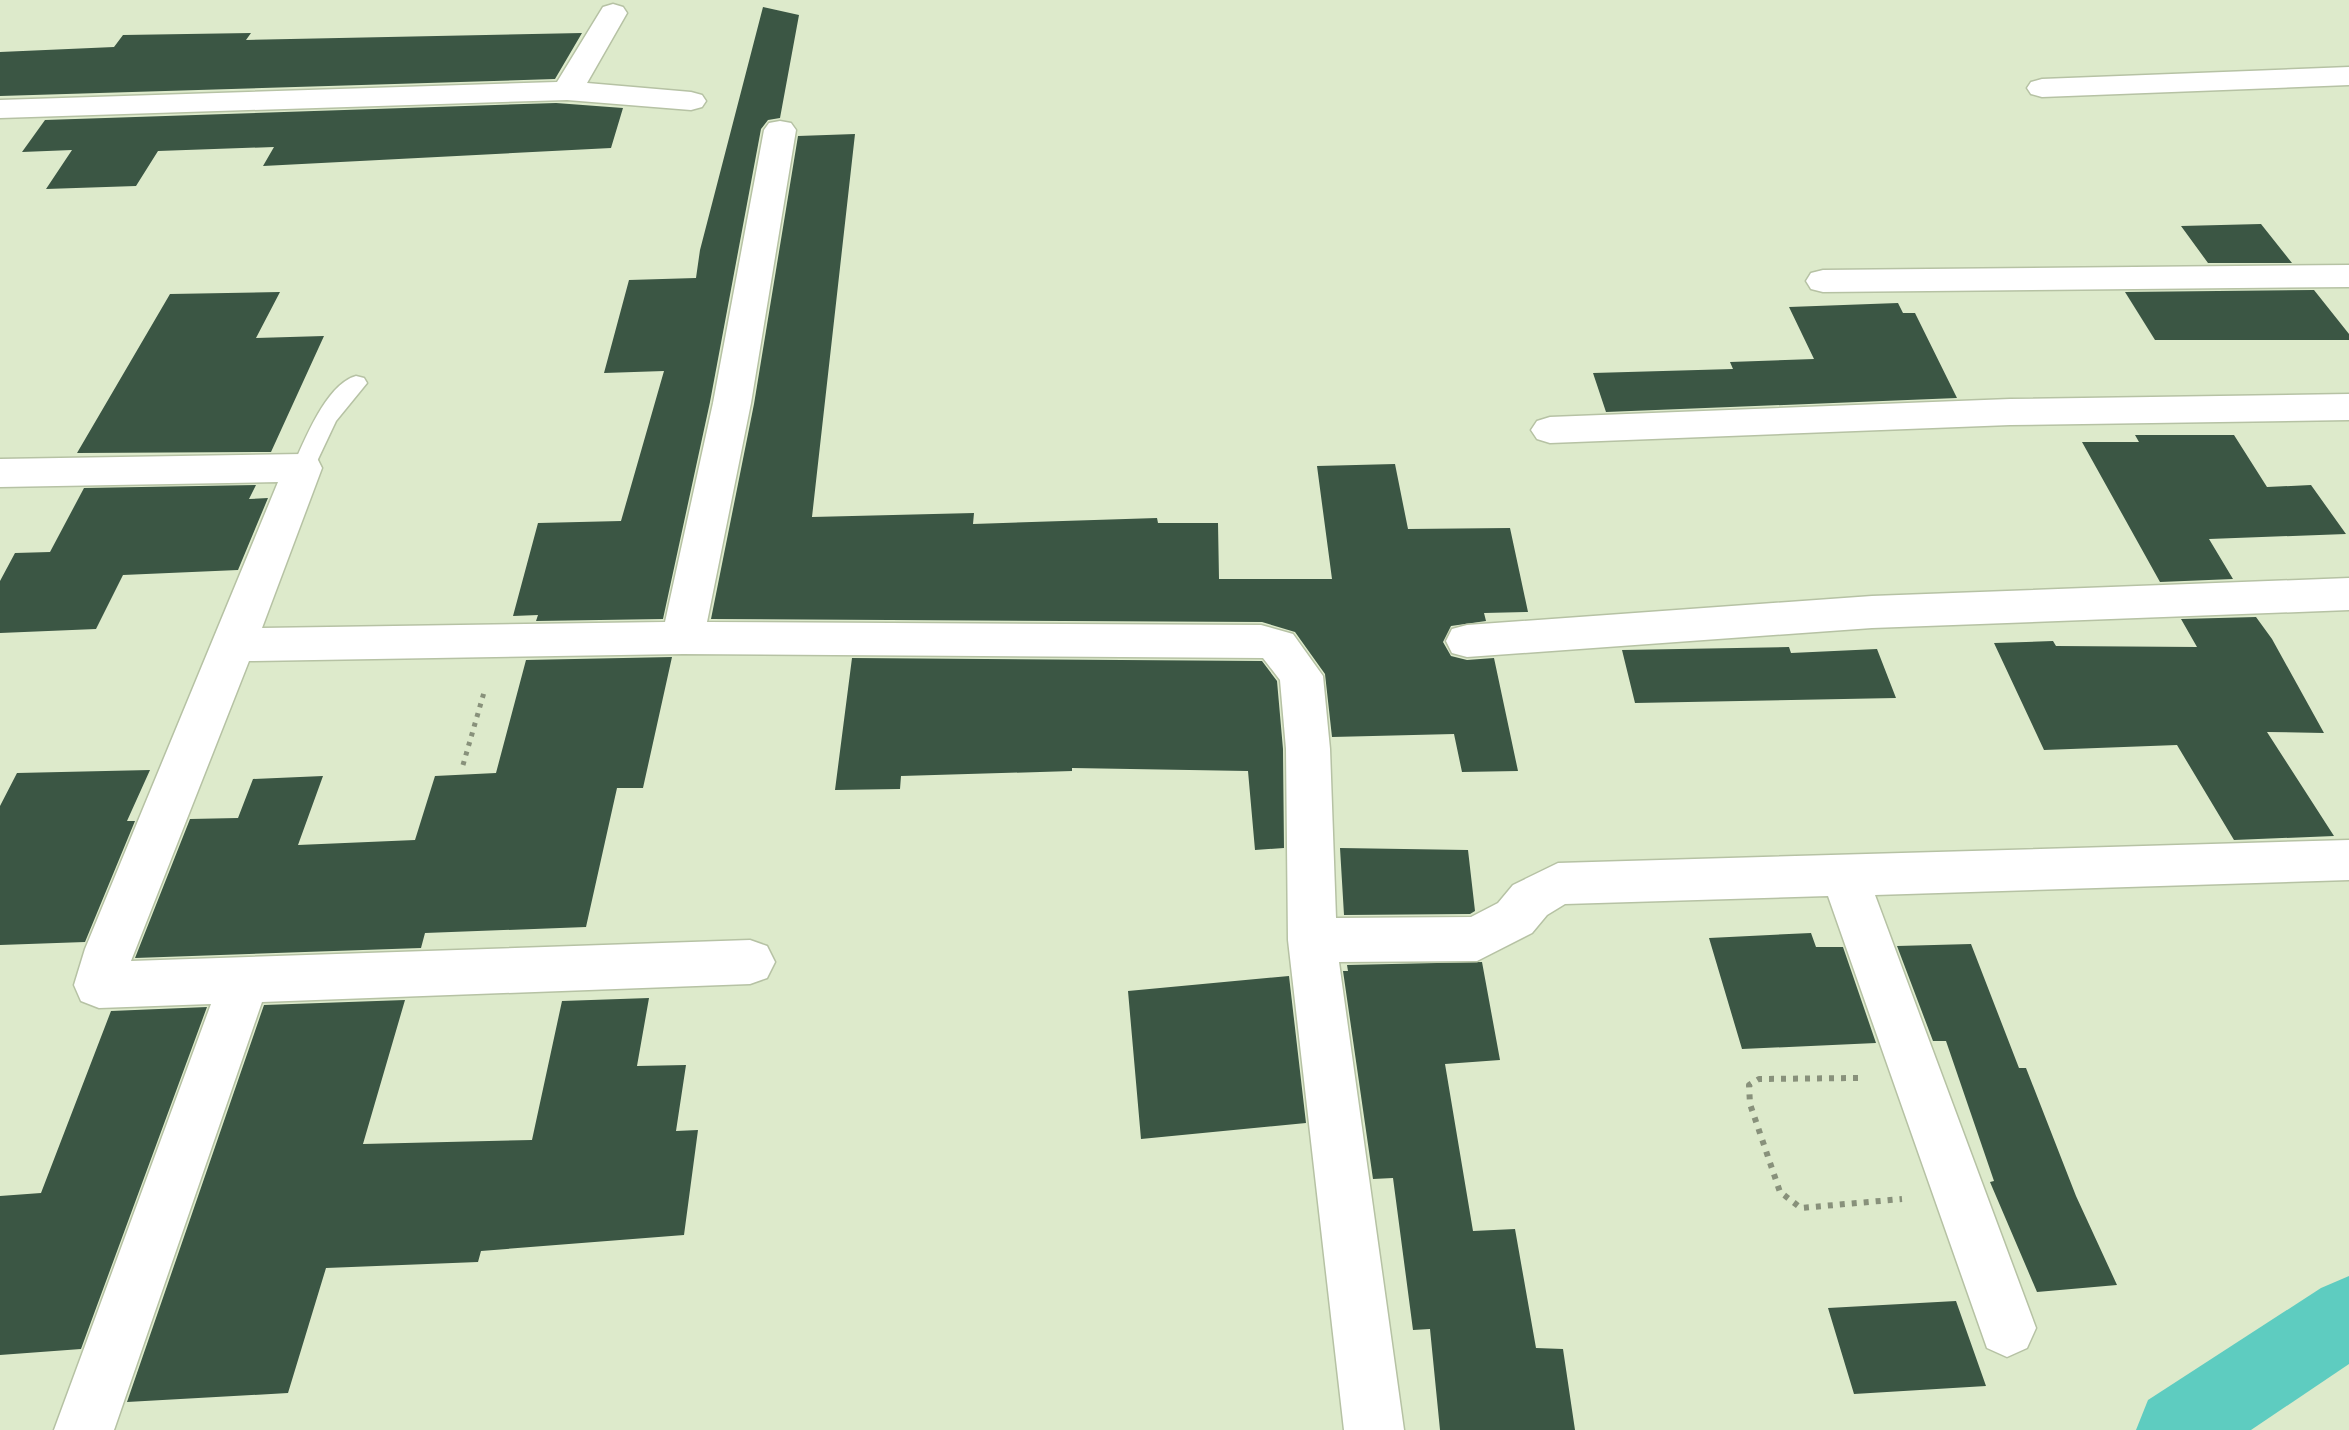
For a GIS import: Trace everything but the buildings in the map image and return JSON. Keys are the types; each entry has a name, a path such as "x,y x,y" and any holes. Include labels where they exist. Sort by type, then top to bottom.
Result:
{"street":[{"path":"567,91 613,13"},
{"path":"2042,88 2349,76"},
{"path":"0,109 567,91 691,101"},
{"path":"683,638 732,403 780,130"},
{"path":"1823,281 2349,276"},
{"path":"1550,430 2010,412 2349,407"},
{"path":"0,473 303,468 110,949 99,985 750,962"},
{"path":"1467,641 1872,612 2349,594"},
{"path":"234,645 500,638 683,638 1261,641 1278,646 1301,676 1308,749 1312,940 1374,1430"},
{"path":"1312,940 1477,939 1515,918 1530,900 1558,884 2349,860"},
{"path":"1845,877 2007,1328"},
{"path":"84,1430 244,981"}],"lane":[{"path":"303,468 326,418 356,383"}],"path":[{"path":"463,765 500,638"},
{"path":"1915,1078 1759,1079 1749,1085 1750,1104 1780,1192 1801,1208 1958,1194"}],"waterway":[{"path":"2178,1430 2349,1316"}]}
